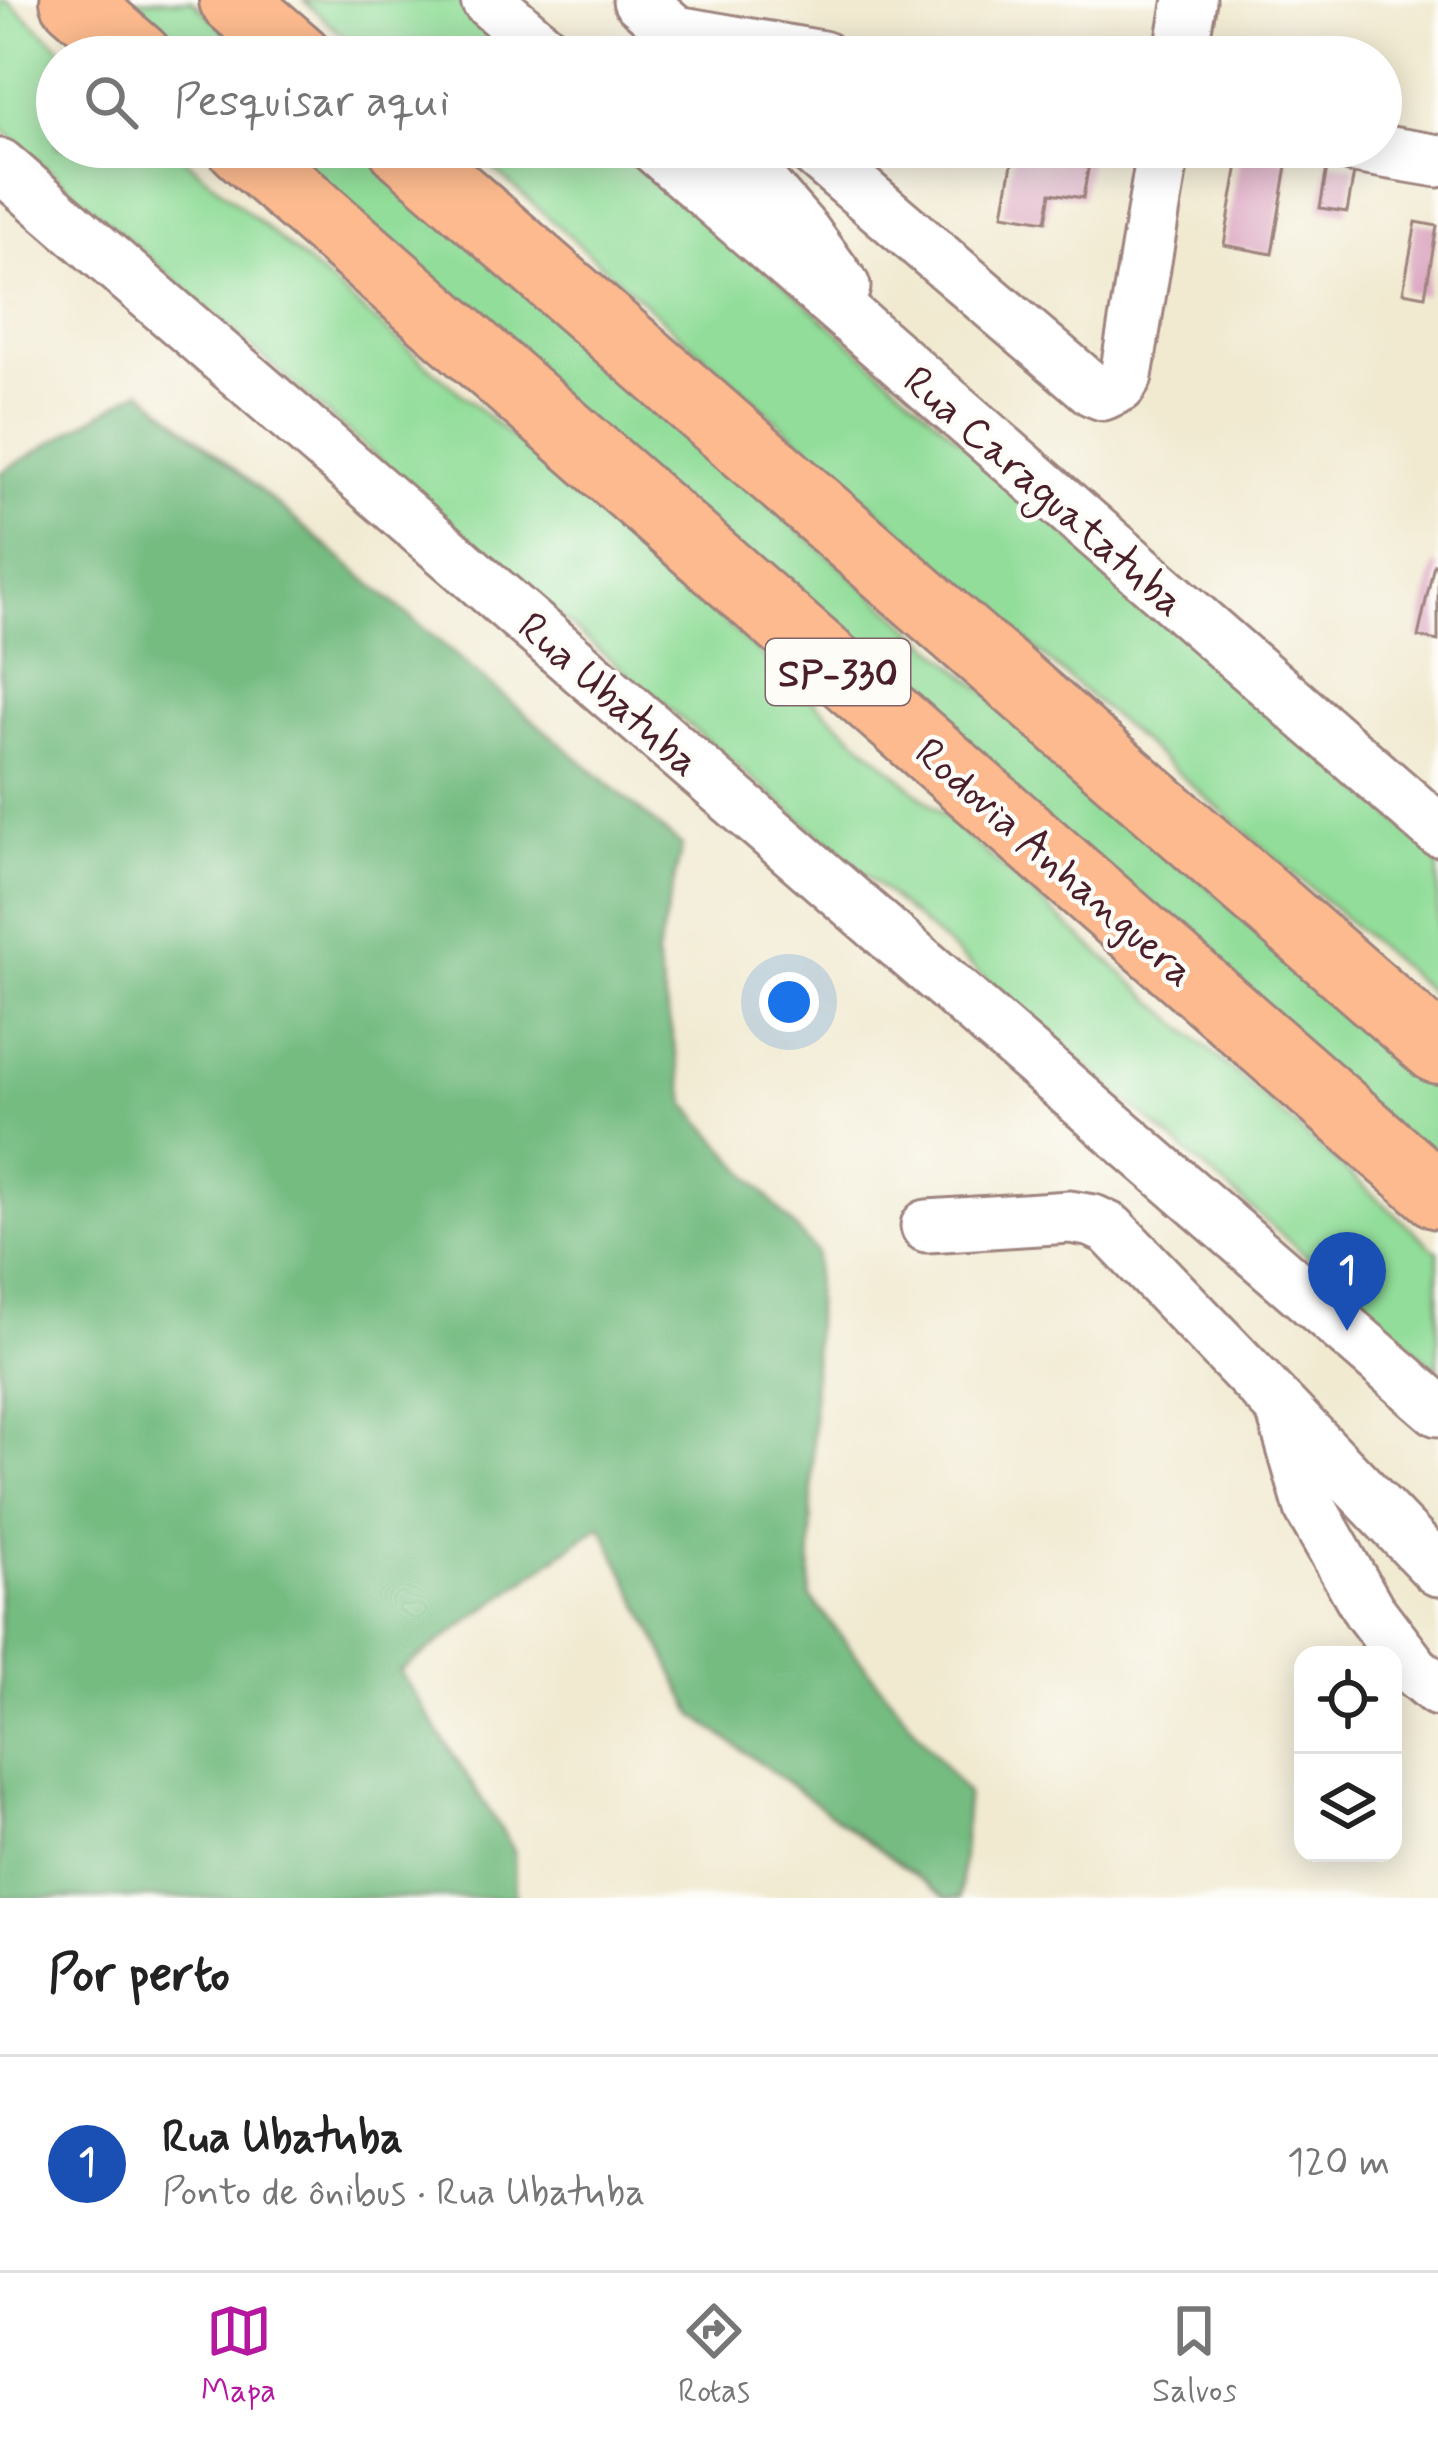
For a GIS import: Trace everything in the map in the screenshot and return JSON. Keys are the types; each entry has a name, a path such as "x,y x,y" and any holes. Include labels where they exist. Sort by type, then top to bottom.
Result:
{"highway":[{"path":"74,0 115,36"},
{"path":"233,0 274,36"},
{"name":"Rodovia Anhanguera","path":"265,168 1438,1195"},
{"name":"SP-330","path":"426,168 1438,1050"}],"street":[{"path":"487,0 528,36"},
{"path":"1184,36 1190,0"},
{"path":"1402,155 1438,161"},
{"name":"Rua Ubatuba","path":"0,165 1438,1410"},
{"name":"Rua Caraguatatuba","path":"678,168 1438,830"},
{"path":"748,168 804,232 896,361"},
{"path":"834,168 1102,394 1126,376 1161,168"},
{"path":"927,1226 1070,1217 1110,1229 1438,1570"},
{"path":"1283,1410 1310,1509 1369,1611 1414,1670 1438,1690"}],"green space":[{"path":"0,0 7,0 47,36 36,36 36,159 0,127"},
{"path":"98,0 191,0 232,36 138,36"},
{"path":"303,0 463,0 504,36 343,36"},
{"path":"47,168 196,168 603,515 1438,1252 1438,1370 822,837 536,597"},
{"path":"289,168 383,168 1438,1086 1438,1172"},
{"path":"493,168 653,168 1438,855 1438,999"},
{"path":"141,390 682,846 656,958 687,1105 816,1252 810,1597 967,1794 960,1898 946,1898 694,1715 601,1525 400,1671 514,1850 515,1898 0,1898 0,473"}],"building":[{"path":"1011,168 1088,168 1083,198 1051,193 1046,221 1003,214"},
{"path":"1237,168 1287,168 1272,254 1224,245"},
{"path":"1327,168 1355,168 1347,212 1320,208"},
{"path":"1416,222 1437,226 1425,296 1403,292"},
{"path":"1434,564 1438,565 1438,641 1418,637"}],"place":[{"name":"Rua Ubatuba","path":"1347,1331"}]}
